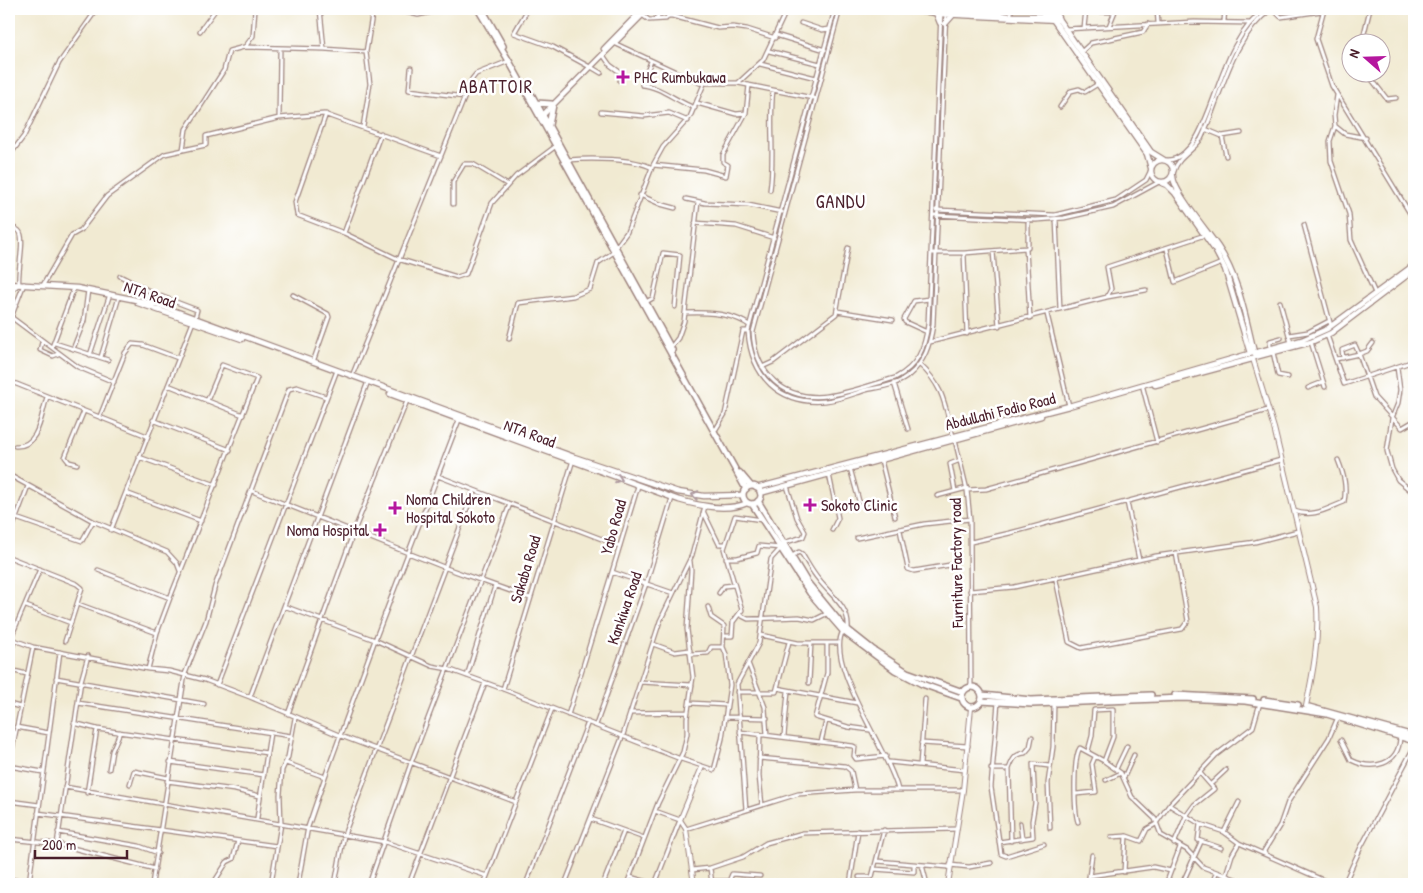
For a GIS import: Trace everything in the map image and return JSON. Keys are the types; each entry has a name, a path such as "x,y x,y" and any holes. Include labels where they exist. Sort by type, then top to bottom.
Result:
{"main road":[{"path":"478,9 549,126 741,475 751,488 760,493 758,501 810,593 826,614 896,670 922,684 962,695"},
{"path":"482,9 536,103 556,146 751,488"},
{"path":"541,115 643,9"},
{"path":"589,66 603,55 648,9"},
{"path":"911,9 984,11 1011,16 1055,18"},
{"path":"1050,9 1146,154 1153,178 1172,189 1223,263 1253,355"},
{"path":"1054,9 1055,18 1066,30 1151,152 1172,165 1178,190 1218,247 1232,273 1253,355"},
{"path":"942,11 953,15 1055,18"},
{"path":"942,11 942,23"},
{"path":"942,23 953,15"},
{"path":"536,103 552,104"},
{"path":"549,126 552,104"},
{"path":"1151,169 1155,162 1166,160"},
{"path":"1160,182 1168,181 1173,173"},
{"name":"Abdullahi Fodio Road","path":"1272,350 1315,336 1331,327 1414,265"},
{"name":"Abdullahi Fodio Road","path":"760,493 1253,355 1310,342 1327,335 1414,270"},
{"path":"9,284 43,284 112,295"},
{"name":"NTA Road","path":"112,295 156,304 407,401 573,459 678,492 704,496 743,495"},
{"name":"NTA Road","path":"112,295 194,320 313,362 672,498 704,506 738,506 750,503"},
{"name":"Abdullahi Fodio Road","path":"751,488 954,438 1143,388 1253,355"},
{"path":"751,488 743,495 792,556 820,600 845,630"},
{"path":"750,503 758,501"},
{"path":"962,695 971,687 978,689 982,695 981,701"},
{"path":"962,695 963,703 971,708 981,701 1032,704 1175,698 1260,703 1304,709 1338,717 1414,741"},
{"path":"982,695 1031,700 1207,695 1306,706 1342,714 1414,736"}],"street":[{"path":"9,156 24,136 59,63 97,9"},
{"path":"200,31 216,9"},
{"path":"244,47 253,36 254,9"},
{"path":"320,9 324,48"},
{"path":"528,9 514,33 553,47 601,73"},
{"path":"655,19 665,9"},
{"path":"642,15 650,20 666,19 668,16 672,16 678,9"},
{"path":"738,83 759,64 769,51 787,9"},
{"path":"835,9 780,212 753,332 754,345 768,378 783,388 800,395 829,396 894,383 908,377 930,342 933,325 934,210 942,11"},
{"path":"840,9 784,213 749,325 749,346 756,366 765,381 781,392 810,402 828,401 894,378 917,363 927,332 934,215"},
{"path":"1011,9 1011,16"},
{"path":"1157,9 1158,23"},
{"path":"1224,22 1225,9 1252,10 1257,16"},
{"path":"1166,160 1173,160 1179,156 1197,137 1231,53 1250,23 1265,9"},
{"path":"1173,173 1178,162 1197,145 1238,47 1255,22 1272,9 1281,16 1335,9"},
{"path":"1364,32 1370,9"},
{"path":"363,127 370,76 366,52 373,11 404,10 413,15 447,10"},
{"path":"1084,28 1085,10 1115,10 1109,26"},
{"path":"1324,10 1316,39 1337,94 1366,138 1414,220"},
{"path":"672,16 718,28 733,27 747,29 824,50"},
{"path":"801,23 822,30 830,29"},
{"path":"1066,30 1158,23 1250,23"},
{"path":"1081,52 1091,43 1143,32 1148,24"},
{"path":"614,43 704,84 738,83 815,99"},
{"path":"183,150 186,129 224,70 229,51 244,47 280,49 324,48 366,52"},
{"path":"279,118 280,49"},
{"path":"769,51 820,64"},
{"path":"603,55 610,65 620,73 620,81"},
{"path":"352,377 472,79 476,74 509,61"},
{"path":"651,61 642,86 653,87 674,100 695,108"},
{"path":"759,64 816,78"},
{"path":"411,68 409,90 464,97"},
{"path":"1374,82 1387,99 1396,98"},
{"path":"509,339 518,303 573,296 590,289 598,262 615,249 627,232 653,166 663,147 688,121 704,84"},
{"path":"1060,107 1071,91 1088,91 1098,84"},
{"path":"568,160 596,158 653,166 704,170 726,176 728,165 723,162 723,155 746,113 749,85"},
{"path":"770,190 774,167 771,107 773,90"},
{"path":"1337,94 1334,115 1335,126 1330,141 1330,161 1349,214 1351,240 1376,293"},
{"path":"697,103 736,114 746,113"},
{"path":"601,112 644,116 669,113 688,121"},
{"path":"43,284 72,235 81,230 107,196 165,154 206,145 206,136 279,118 326,114 441,156"},
{"path":"326,114 295,208 297,215 344,233 398,259 462,277 466,274 492,204 516,176 556,146"},
{"path":"1335,126 1346,134 1366,138"},
{"path":"1205,129 1222,136 1241,132"},
{"path":"344,233 381,134"},
{"path":"1222,136 1226,156"},
{"path":"453,204 453,182 464,164 473,164 508,186"},
{"path":"934,210 1055,215 1116,200 1146,180 1151,169"},
{"path":"934,215 1056,220 1113,207 1160,182"},
{"path":"640,195 675,208"},
{"path":"686,199 698,202 748,205 784,213"},
{"path":"671,348 678,338 685,313 698,202"},
{"path":"1028,220 1028,247 1026,248 1030,318"},
{"path":"1056,220 1060,309"},
{"path":"695,223 736,226 775,238"},
{"path":"1304,224 1331,327"},
{"path":"9,225 20,232 23,238 19,253 22,284 9,323"},
{"path":"1107,297 1111,289 1107,267 1167,249 1205,235"},
{"path":"762,367 773,362 837,311 848,248"},
{"path":"931,253 964,253 1026,248"},
{"path":"1167,249 1175,282 1223,263"},
{"path":"993,251 999,326"},
{"path":"646,302 654,298 663,253 677,253 680,255 675,307"},
{"path":"964,253 968,334"},
{"path":"111,530 197,310 155,294 120,276"},
{"path":"9,292 22,284"},
{"path":"52,347 74,288"},
{"path":"73,349 84,321 88,290"},
{"path":"930,342 1047,314 1107,297 1146,290"},
{"path":"90,355 112,295"},
{"path":"293,295 328,314 329,317 313,362"},
{"path":"100,357 119,298"},
{"path":"927,332 906,322 904,319 914,301 929,299"},
{"path":"1280,302 1291,343"},
{"path":"837,311 893,320"},
{"path":"685,313 718,315 743,321 749,325"},
{"path":"1047,314 1069,406"},
{"path":"11,317 78,368 114,382"},
{"path":"1288,334 1308,332 1329,321"},
{"path":"716,430 725,414 743,331 748,331"},
{"path":"1327,335 1344,384 1414,361"},
{"path":"1281,338 1270,341 1278,375 1288,377"},
{"path":"42,342 40,350 52,356 58,353"},
{"path":"1310,342 1325,387"},
{"path":"55,343 108,360"},
{"path":"1336,360 1367,351 1373,343"},
{"path":"100,416 125,353 132,344 143,345 178,358"},
{"path":"1343,358 1342,350 1356,345 1365,377 1374,397 1402,428 1414,420"},
{"path":"1253,355 1317,607 1316,657 1306,706"},
{"name":"Furniture Factory road","path":"917,363 934,379 943,394 967,489 971,542 971,687"},
{"path":"148,669 157,633 180,571 258,380 256,377 222,365 207,400"},
{"path":"1397,367 1400,390 1392,418 1387,451 1392,469 1398,480 1414,492"},
{"path":"217,685 336,373"},
{"path":"9,382 147,436"},
{"path":"1308,388 1324,382"},
{"path":"894,383 908,429"},
{"path":"250,697 367,384"},
{"path":"168,385 243,415"},
{"path":"152,884 170,762 186,674 206,621 215,586 289,389 296,387 326,397"},
{"path":"1143,388 1158,442"},
{"path":"15,446 26,446 34,440 47,397"},
{"path":"288,714 354,531 407,401"},
{"path":"9,402 11,407 9,412"},
{"path":"937,496 967,489 986,489 1268,410"},
{"path":"77,464 70,462 65,457 84,411"},
{"path":"153,420 230,450"},
{"path":"298,884 308,827 325,778 375,640 460,420"},
{"path":"139,457 216,485"},
{"name":"Sakaba Road","path":"503,689 573,459"},
{"path":"881,460 895,516"},
{"path":"955,491 950,465 960,460"},
{"path":"971,542 1280,460"},
{"path":"1294,511 1305,515 1313,514 1344,502 1346,493 1344,475 1338,460"},
{"path":"850,468 859,502 865,507 871,507"},
{"path":"829,474 838,518 832,530"},
{"path":"9,475 111,530 166,552 177,563 180,571"},
{"path":"438,476 620,546"},
{"path":"726,558 737,558 757,553 759,546 782,545 803,537 805,532 797,518 787,485"},
{"path":"9,537 28,486"},
{"name":"Yabo Road","path":"638,486 612,572 673,593"},
{"path":"335,884 344,834 474,490"},
{"path":"252,491 446,568 530,598"},
{"path":"126,494 201,521"},
{"name":"Kankiwa Road","path":"596,725 646,584 672,498"},
{"path":"1127,502 1139,560"},
{"path":"369,884 385,842 410,763 448,669 510,504"},
{"path":"565,884 622,735 653,644 673,593 690,561 704,506"},
{"path":"724,636 732,636 733,622 740,616 742,605 726,558 724,544 738,506"},
{"path":"703,512 719,544 724,544"},
{"path":"735,516 764,520"},
{"path":"16,518 78,541 85,539 93,521"},
{"path":"856,538 938,522 970,519"},
{"path":"900,530 908,569 914,571 956,564"},
{"path":"970,591 1014,588 1139,560 1255,542 1298,531"},
{"path":"746,810 740,732 739,679 761,635 771,559 782,545"},
{"path":"792,556 799,552 802,554 818,580 842,606 847,615 845,630 838,643 857,703 889,762 898,790"},
{"path":"1056,580 1069,642 1076,647 1081,648 1182,629 1188,621 1176,553"},
{"path":"9,557 81,586 83,591 65,641"},
{"path":"628,884 655,811 678,758 683,752 687,734 692,685 691,652 687,629 692,570 690,561"},
{"path":"9,674 11,640 40,570"},
{"path":"98,570 170,598"},
{"path":"568,715 612,572"},
{"path":"720,593 724,586 734,585"},
{"path":"467,676 495,586"},
{"path":"78,604 157,633"},
{"path":"26,606 72,623"},
{"path":"284,606 375,640 412,658 503,689 702,767 716,769 730,685 726,654 723,647 724,626 711,617 708,607"},
{"path":"740,616 748,619 799,617 814,620 826,614"},
{"path":"761,635 789,642 811,644 838,643"},
{"path":"11,640 33,647 148,669 186,674 250,697 340,736 516,802"},
{"path":"738,692 774,694 789,642"},
{"path":"653,644 675,652 708,652 711,647 723,647"},
{"path":"809,684 811,644"},
{"path":"827,644 827,673 815,717 870,730"},
{"path":"33,647 9,765 43,772"},
{"path":"29,883 60,652"},
{"path":"57,844 74,723 81,681 88,656"},
{"path":"748,663 761,692 767,735"},
{"path":"10,670 27,674"},
{"path":"56,678 181,698 204,704"},
{"path":"640,682 692,685"},
{"path":"409,884 485,683"},
{"path":"777,688 857,703"},
{"path":"784,736 788,691"},
{"path":"920,765 925,699"},
{"path":"998,702 991,787 1001,854 1006,856 1044,844"},
{"path":"78,703 291,736"},
{"path":"690,703 726,705"},
{"path":"1050,828 1048,794 1049,766 1051,764 1053,747 1054,703"},
{"path":"1111,837 1126,836 1142,841 1147,829 1156,823 1169,805 1216,755 1253,727 1260,703"},
{"path":"9,704 20,707"},
{"path":"948,884 964,790 971,708"},
{"path":"484,884 552,709"},
{"path":"1088,751 1094,710 1113,709 1112,737 1104,761"},
{"path":"630,713 688,712"},
{"path":"726,717 766,718"},
{"path":"1265,852 1280,824 1288,802 1325,745 1338,717"},
{"path":"271,884 281,824 280,795 282,770 286,764 295,718"},
{"path":"821,742 826,721"},
{"path":"526,884 588,722"},
{"path":"74,723 97,729 267,754"},
{"path":"16,727 49,733"},
{"path":"86,793 97,729"},
{"path":"109,769 112,751 120,732"},
{"path":"740,732 853,746 855,747 854,756 856,759 886,756"},
{"path":"257,818 270,733"},
{"path":"760,734 759,758 762,805"},
{"path":"1341,740 1351,760 1362,764 1380,765 1394,756 1400,736"},
{"path":"1011,841 1009,769 1012,760 1019,754 1025,753 1030,747 1032,737"},
{"path":"921,743 968,746"},
{"path":"1116,769 1127,746"},
{"path":"1344,884 1361,847 1414,747"},
{"path":"1078,822 1074,776 1077,751 1080,748 1104,761 1123,775 1132,797 1156,823 1161,835 1180,847 1199,864 1216,873 1249,884"},
{"path":"1106,780 1123,775 1134,755"},
{"path":"1076,794 1096,791 1092,764 1095,757"},
{"path":"759,758 845,766 851,771 855,790"},
{"path":"170,762 264,775"},
{"path":"889,762 966,770"},
{"path":"286,764 325,778"},
{"path":"999,842 1034,836 1033,764 1049,766"},
{"path":"630,877 655,884 702,767"},
{"path":"991,769 1009,769"},
{"path":"1212,783 1226,770"},
{"path":"130,784 134,771 168,780 235,790 260,796"},
{"path":"1174,844 1186,816 1194,805 1214,789 1212,783 1200,772"},
{"path":"65,788 86,793 257,818 385,842 421,852 488,876"},
{"path":"686,829 798,794 855,790 964,790"},
{"path":"9,801 39,805"},
{"path":"1224,832 1239,802"},
{"path":"1169,805 1200,824 1224,832 1239,843 1258,852 1265,852 1332,884"},
{"path":"655,811 680,820 686,829 694,884"},
{"path":"38,813 277,846"},
{"path":"591,819 644,838"},
{"path":"1020,823 1022,839"},
{"path":"1200,824 1196,838 1201,842 1204,841 1221,848"},
{"path":"692,870 710,868 743,857 766,843 803,833 958,829"},
{"path":"859,877 872,878 884,830"},
{"path":"603,884 624,831"},
{"path":"850,884 858,831"},
{"path":"58,832 139,846 158,853"},
{"path":"1124,872 1126,836"},
{"path":"9,839 57,844 155,869"},
{"path":"213,884 227,862 233,859 238,841"},
{"path":"1182,884 1201,842"},
{"path":"1223,884 1239,843"},
{"path":"1166,884 1180,847"},
{"path":"1088,884 1092,855"},
{"path":"877,861 914,865 969,867 991,863"},
{"path":"874,869 914,872 914,865"},
{"path":"922,865 927,884"},
{"path":"1089,876 1153,867 1170,871"},
{"path":"710,868 712,883 729,881 732,874 760,876"},
{"path":"1212,884 1216,873"},
{"path":"9,879 34,884"}],"place":[{"name":"PHC Rumbukawa","path":"623,77"},
{"name":"Sokoto Clinic","path":"810,505"},
{"name":"Noma Children Hospital Sokoto","path":"395,508"},
{"name":"Noma Hospital","path":"380,530"}],"district":[{"name":"ABATTOIR","path":"496,87"},
{"name":"GANDU","path":"841,202"}]}
